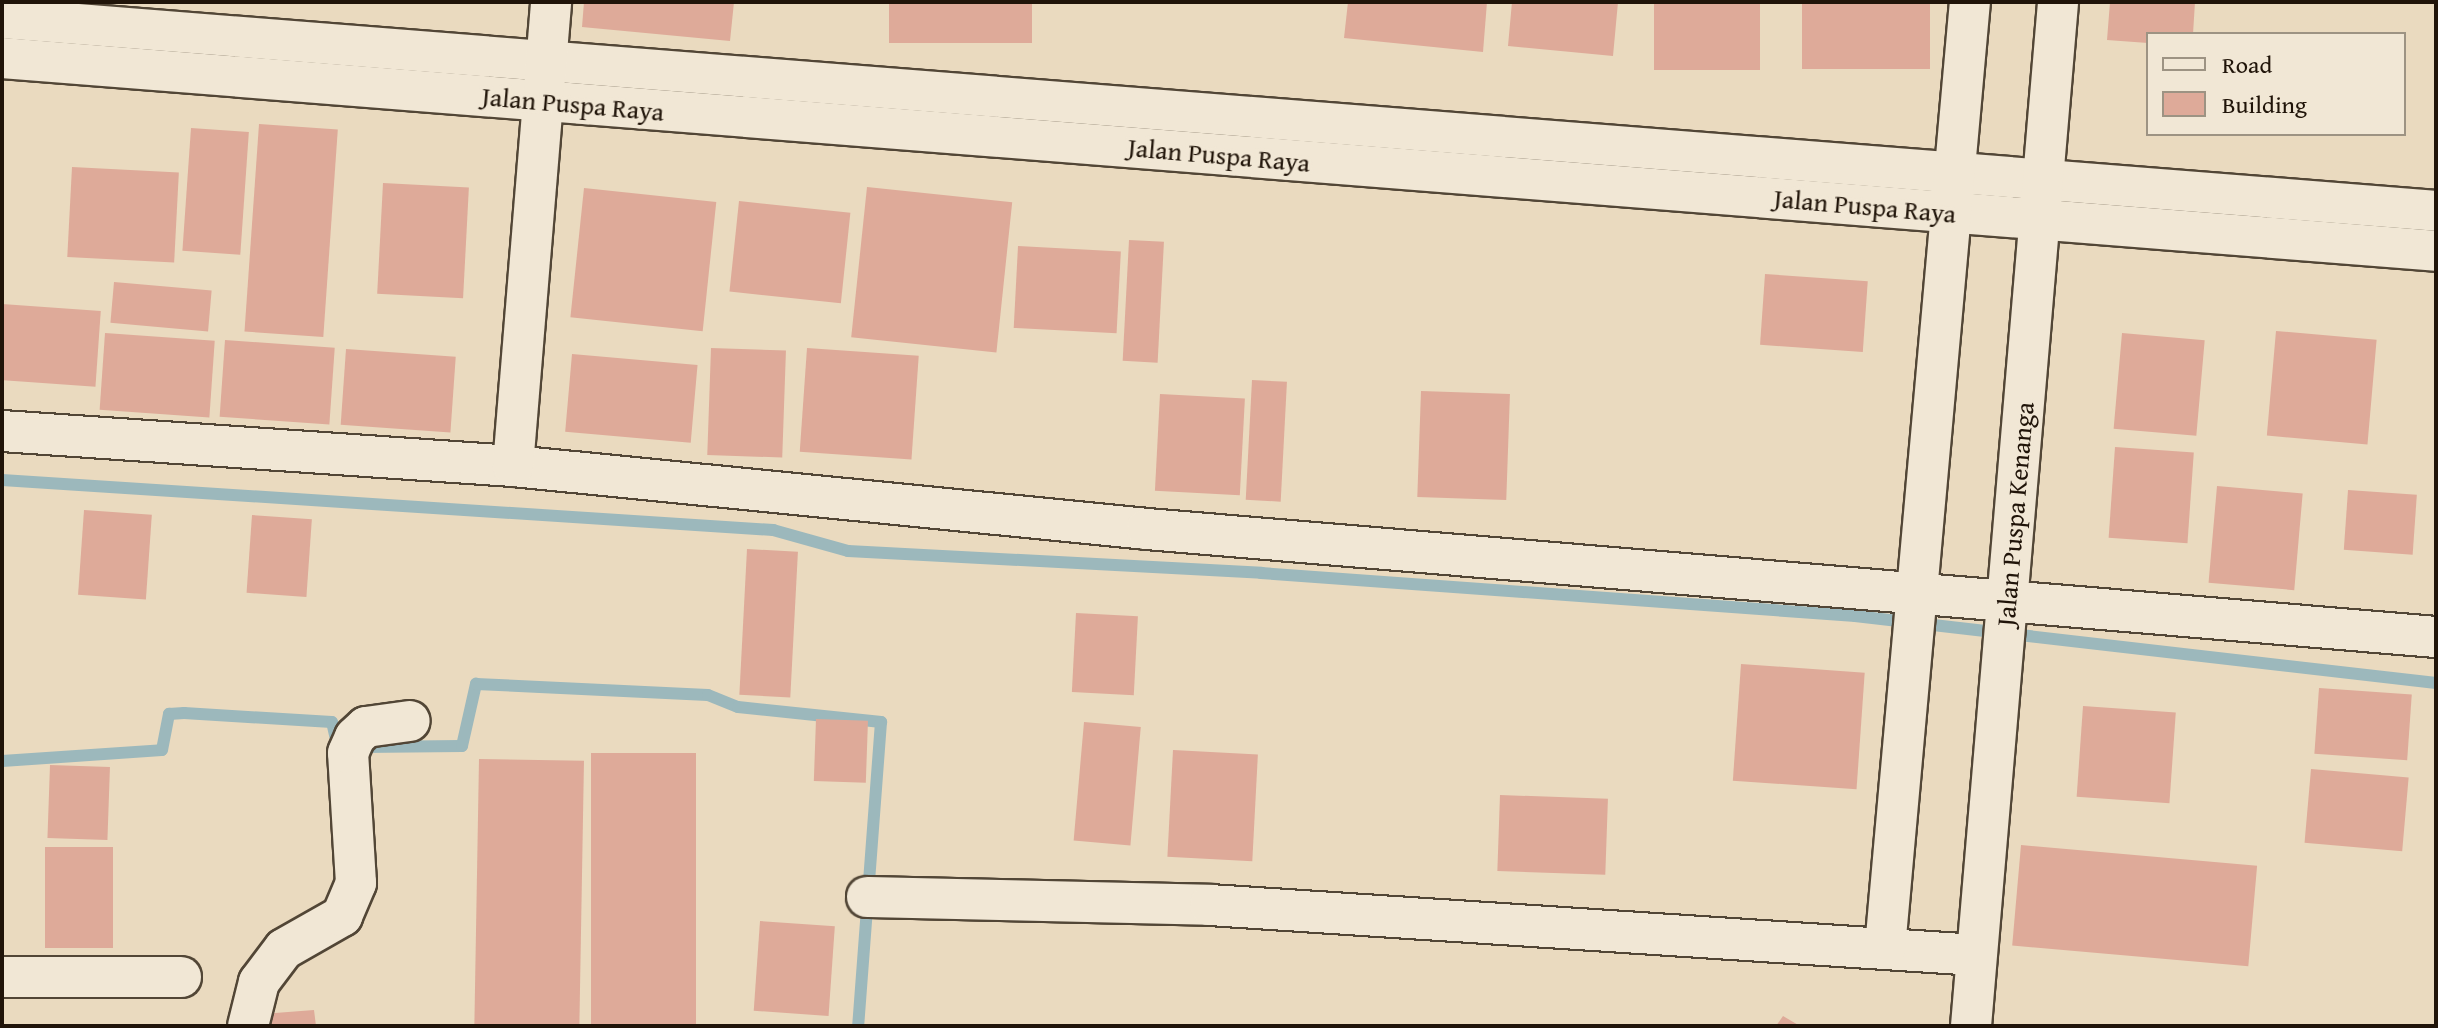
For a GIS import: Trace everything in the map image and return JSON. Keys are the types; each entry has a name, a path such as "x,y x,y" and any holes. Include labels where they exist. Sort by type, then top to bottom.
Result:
{"street":[{"path":"513,466 551,2"},
{"path":"1885,948 1970,2"},
{"name":"Jalan Puspa Kenanga","path":"1971,1026 2058,2"},
{"name":"Jalan Puspa Raya","path":"2,18 2436,211"},
{"name":"Jalan Puspa Raya","path":"2,58 2436,251"},
{"path":"2,431 513,466 1147,529 1918,591 2436,637"},
{"path":"248,1026 259,982 267,971 284,949 342,916 356,883 348,753 355,737 366,727 410,721"},
{"path":"867,897 1210,905 1976,955"},
{"path":"2,977 181,977"}],"building":[{"path":"584,2 734,2 730,41 582,27"},
{"path":"889,2 1032,2 1032,43 889,43"},
{"path":"1348,2 1487,2 1483,52 1344,38"},
{"path":"1512,2 1618,2 1613,56 1508,46"},
{"path":"1654,2 1760,2 1760,70 1654,70"},
{"path":"1802,2 1930,2 1930,69 1802,69"},
{"path":"2110,2 2195,2 2193,32 2146,32 2146,43 2107,40"},
{"path":"259,124 338,130 323,337 244,331"},
{"path":"191,128 249,132 240,255 182,251"},
{"path":"72,167 179,173 174,262 67,257"},
{"path":"383,183 469,188 463,298 377,294"},
{"path":"867,187 1012,202 996,352 851,337"},
{"path":"584,188 716,202 703,331 570,317"},
{"path":"739,201 850,213 841,303 729,292"},
{"path":"1129,240 1164,242 1158,363 1123,361"},
{"path":"1018,246 1121,251 1117,333 1014,328"},
{"path":"1765,274 1868,281 1863,352 1760,345"},
{"path":"114,282 212,291 208,331 110,323"},
{"path":"2,304 101,311 95,387 2,380"},
{"path":"2276,331 2377,340 2367,444 2267,436"},
{"path":"105,333 215,341 209,417 100,410"},
{"path":"2122,333 2205,340 2196,436 2114,429"},
{"path":"225,340 335,348 329,424 220,417"},
{"path":"711,348 786,351 782,458 707,455"},
{"path":"807,348 919,356 911,460 800,452"},
{"path":"346,349 456,357 450,432 341,425"},
{"path":"572,354 698,365 691,443 565,432"},
{"path":"1252,380 1287,382 1281,502 1246,500"},
{"path":"1421,391 1510,394 1506,500 1417,497"},
{"path":"1160,394 1245,398 1240,495 1155,491"},
{"path":"2115,447 2194,453 2187,543 2109,538"},
{"path":"2217,486 2303,493 2294,590 2209,583"},
{"path":"2348,490 2417,495 2413,555 2344,550"},
{"path":"84,510 152,515 146,600 78,595"},
{"path":"252,515 312,519 306,597 247,593"},
{"path":"747,549 798,552 790,697 739,695"},
{"path":"1076,613 1138,616 1134,695 1072,692"},
{"path":"1741,664 1865,673 1857,789 1733,781"},
{"path":"2319,688 2412,694 2407,760 2314,754"},
{"path":"2083,706 2176,712 2169,803 2077,797"},
{"path":"816,719 868,721 866,783 814,781"},
{"path":"1084,722 1141,727 1130,846 1074,841"},
{"path":"1173,750 1258,754 1252,861 1167,857"},
{"path":"591,753 696,753 696,1026 591,1026"},
{"path":"479,759 584,761 579,1026 474,1026"},
{"path":"50,765 110,767 107,840 47,838"},
{"path":"2311,769 2409,778 2402,851 2305,843"},
{"path":"1500,795 1608,799 1605,875 1497,871"},
{"path":"2021,845 2257,866 2248,966 2012,946"},
{"path":"45,847 113,847 113,948 45,948"},
{"path":"760,921 835,926 829,1016 754,1011"},
{"path":"314,1010 316,1026 263,1026 262,1014"},
{"path":"1783,1016 1800,1026 1776,1026"}],"waterway":[{"path":"2,480 773,530 848,551 1261,573 1855,616 2436,683"},
{"path":"361,747 462,746 476,684 708,695 738,707 881,722 858,1026"},
{"path":"2,761 162,750 169,714 184,713 332,722 338,747"}]}
